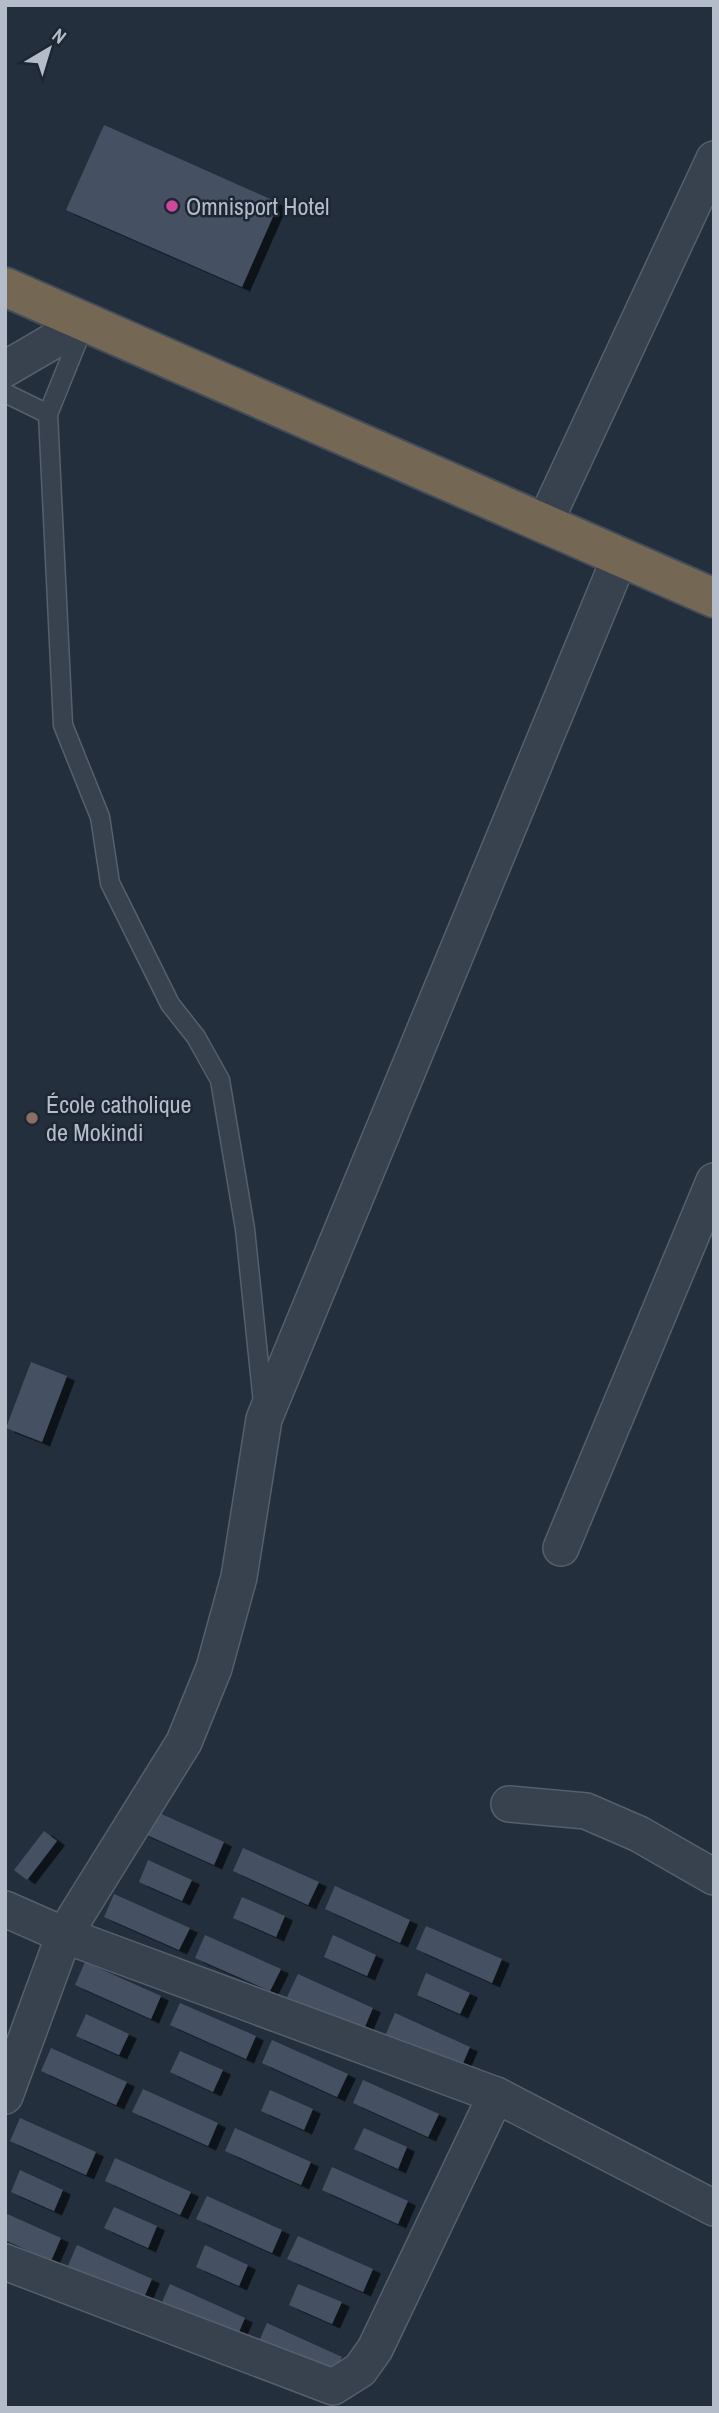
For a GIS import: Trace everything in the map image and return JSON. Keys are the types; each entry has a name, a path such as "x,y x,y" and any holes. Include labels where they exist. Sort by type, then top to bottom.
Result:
{"highway":[{"path":"5,287 714,598"}],"street":[{"path":"544,524 714,159"},
{"path":"5,369 84,323"},
{"path":"5,2096 64,1935 184,1742 214,1668 239,1577 264,1419 620,557"},
{"path":"561,1548 714,1181"},
{"path":"509,1804 586,1811 639,1834 714,1877"},
{"path":"5,1909 64,1935 496,2095 714,2208"},
{"path":"5,2262 333,2386 360,2370 375,2349 496,2095"}],"lane":[{"path":"84,323 48,414 63,725 100,817 110,883 170,1004 196,1037 220,1080 245,1229 264,1419"},
{"path":"5,393 48,414"}],"building":[{"name":"Omnisport Hotel","path":"104,125 279,203 242,287 66,210"},
{"path":"31,1362 67,1376 42,1442 6,1428"},
{"path":"148,1808 224,1842 214,1865 138,1831"},
{"path":"44,1831 57,1841 27,1880 14,1870"},
{"path":"243,1848 319,1882 308,1905 233,1871"},
{"path":"148,1860 192,1880 182,1901 139,1882"},
{"path":"335,1886 410,1920 400,1943 325,1909"},
{"path":"114,1894 190,1928 179,1950 104,1917"},
{"path":"242,1897 285,1916 276,1937 233,1918"},
{"path":"426,1926 502,1959 492,1983 416,1949"},
{"path":"205,1935 281,1969 270,1991 195,1958"},
{"path":"333,1935 376,1955 367,1976 324,1957"},
{"path":"85,1962 161,1996 151,2019 75,1985"},
{"path":"426,1973 470,1993 460,2014 417,1995"},
{"path":"298,1974 373,2008 363,2031 287,1997"},
{"path":"180,2003 256,2036 246,2059 170,2025"},
{"path":"395,2013 470,2047 460,2070 385,2036"},
{"path":"86,2014 129,2034 119,2055 76,2036"},
{"path":"272,2040 348,2074 337,2097 262,2063"},
{"path":"51,2048 127,2082 116,2105 41,2071"},
{"path":"180,2051 223,2070 213,2092 170,2072"},
{"path":"363,2080 439,2114 428,2137 353,2103"},
{"path":"143,2089 218,2123 208,2146 132,2112"},
{"path":"270,2090 313,2109 304,2130 261,2111"},
{"path":"20,2118 96,2152 86,2175 10,2141"},
{"path":"235,2128 311,2162 301,2185 225,2151"},
{"path":"364,2128 407,2147 398,2169 354,2149"},
{"path":"115,2158 191,2192 180,2215 105,2181"},
{"path":"332,2167 408,2201 398,2224 322,2190"},
{"path":"20,2170 63,2190 54,2211 11,2192"},
{"path":"207,2196 282,2230 272,2253 196,2219"},
{"path":"114,2207 157,2226 148,2248 104,2228"},
{"path":"5,2213 61,2238 51,2261 5,2240"},
{"path":"298,2236 373,2269 363,2292 287,2259"},
{"path":"77,2245 152,2279 142,2302 67,2268"},
{"path":"205,2245 248,2265 239,2286 196,2267"},
{"path":"170,2284 245,2318 235,2341 160,2307"},
{"path":"298,2284 342,2302 332,2324 289,2305"},
{"path":"267,2323 342,2357 332,2380 257,2346"}],"place":[{"name":"Omnisport Hotel","path":"172,206"},
{"name":"École catholique de Mokindi","path":"32,1118"}]}
